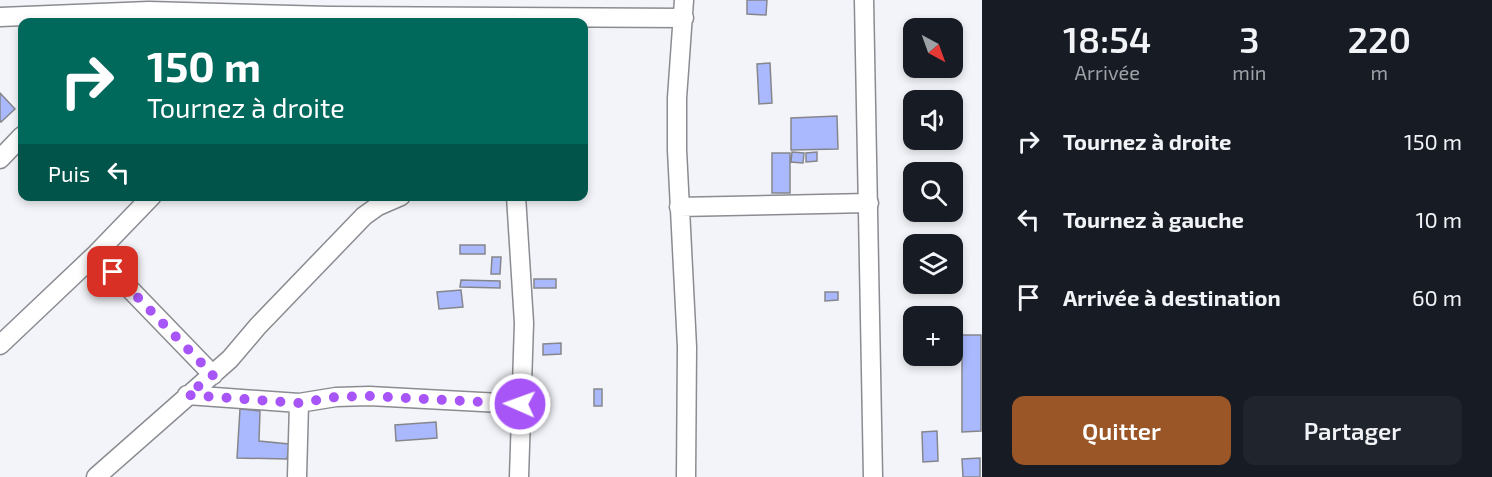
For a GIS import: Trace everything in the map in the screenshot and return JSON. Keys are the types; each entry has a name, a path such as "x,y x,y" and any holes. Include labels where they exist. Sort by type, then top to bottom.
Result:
{"street":[{"path":"684,0 676,150 687,347 686,477"},
{"path":"864,0 873,477"},
{"path":"0,17 149,11 230,18"},
{"path":"588,19 684,18"},
{"path":"0,159 18,140"},
{"path":"0,345 96,254 147,201"},
{"path":"96,477 187,395 213,375 364,216 390,201"},
{"path":"516,201 524,323 519,477"},
{"path":"679,207 869,203"},
{"path":"96,254 213,375"},
{"path":"187,395 299,403 336,397 369,396 520,404"},
{"path":"297,477 299,403"}],"building":[{"path":"747,0 767,0 766,15 747,14"},
{"path":"770,63 772,103 759,104 757,64"},
{"path":"0,93 15,109 1,122 0,120"},
{"path":"837,116 838,149 791,150 791,118"},
{"path":"792,152 804,153 803,163 791,162"},
{"path":"817,152 817,161 806,162 806,153"},
{"path":"772,153 790,153 790,193 772,193"},
{"path":"460,245 485,245 485,254 460,254"},
{"path":"492,257 501,257 500,274 491,274"},
{"path":"534,279 556,279 556,288 534,288"},
{"path":"461,280 500,281 500,288 460,287"},
{"path":"461,290 463,307 439,309 437,292"},
{"path":"825,292 838,292 838,300 825,301"},
{"path":"963,335 981,335 981,431 962,432"},
{"path":"561,343 561,354 543,355 543,344"},
{"path":"594,389 602,389 602,406 594,406"},
{"path":"240,409 260,411 259,441 289,444 287,459 237,458"},
{"path":"436,422 437,438 396,441 395,425"},
{"path":"937,431 938,461 923,462 922,432"},
{"path":"980,458 980,477 963,477 962,459"}],"route":[{"path":"113,272 213,375 187,395 299,403 336,397 369,396 520,404"}]}
